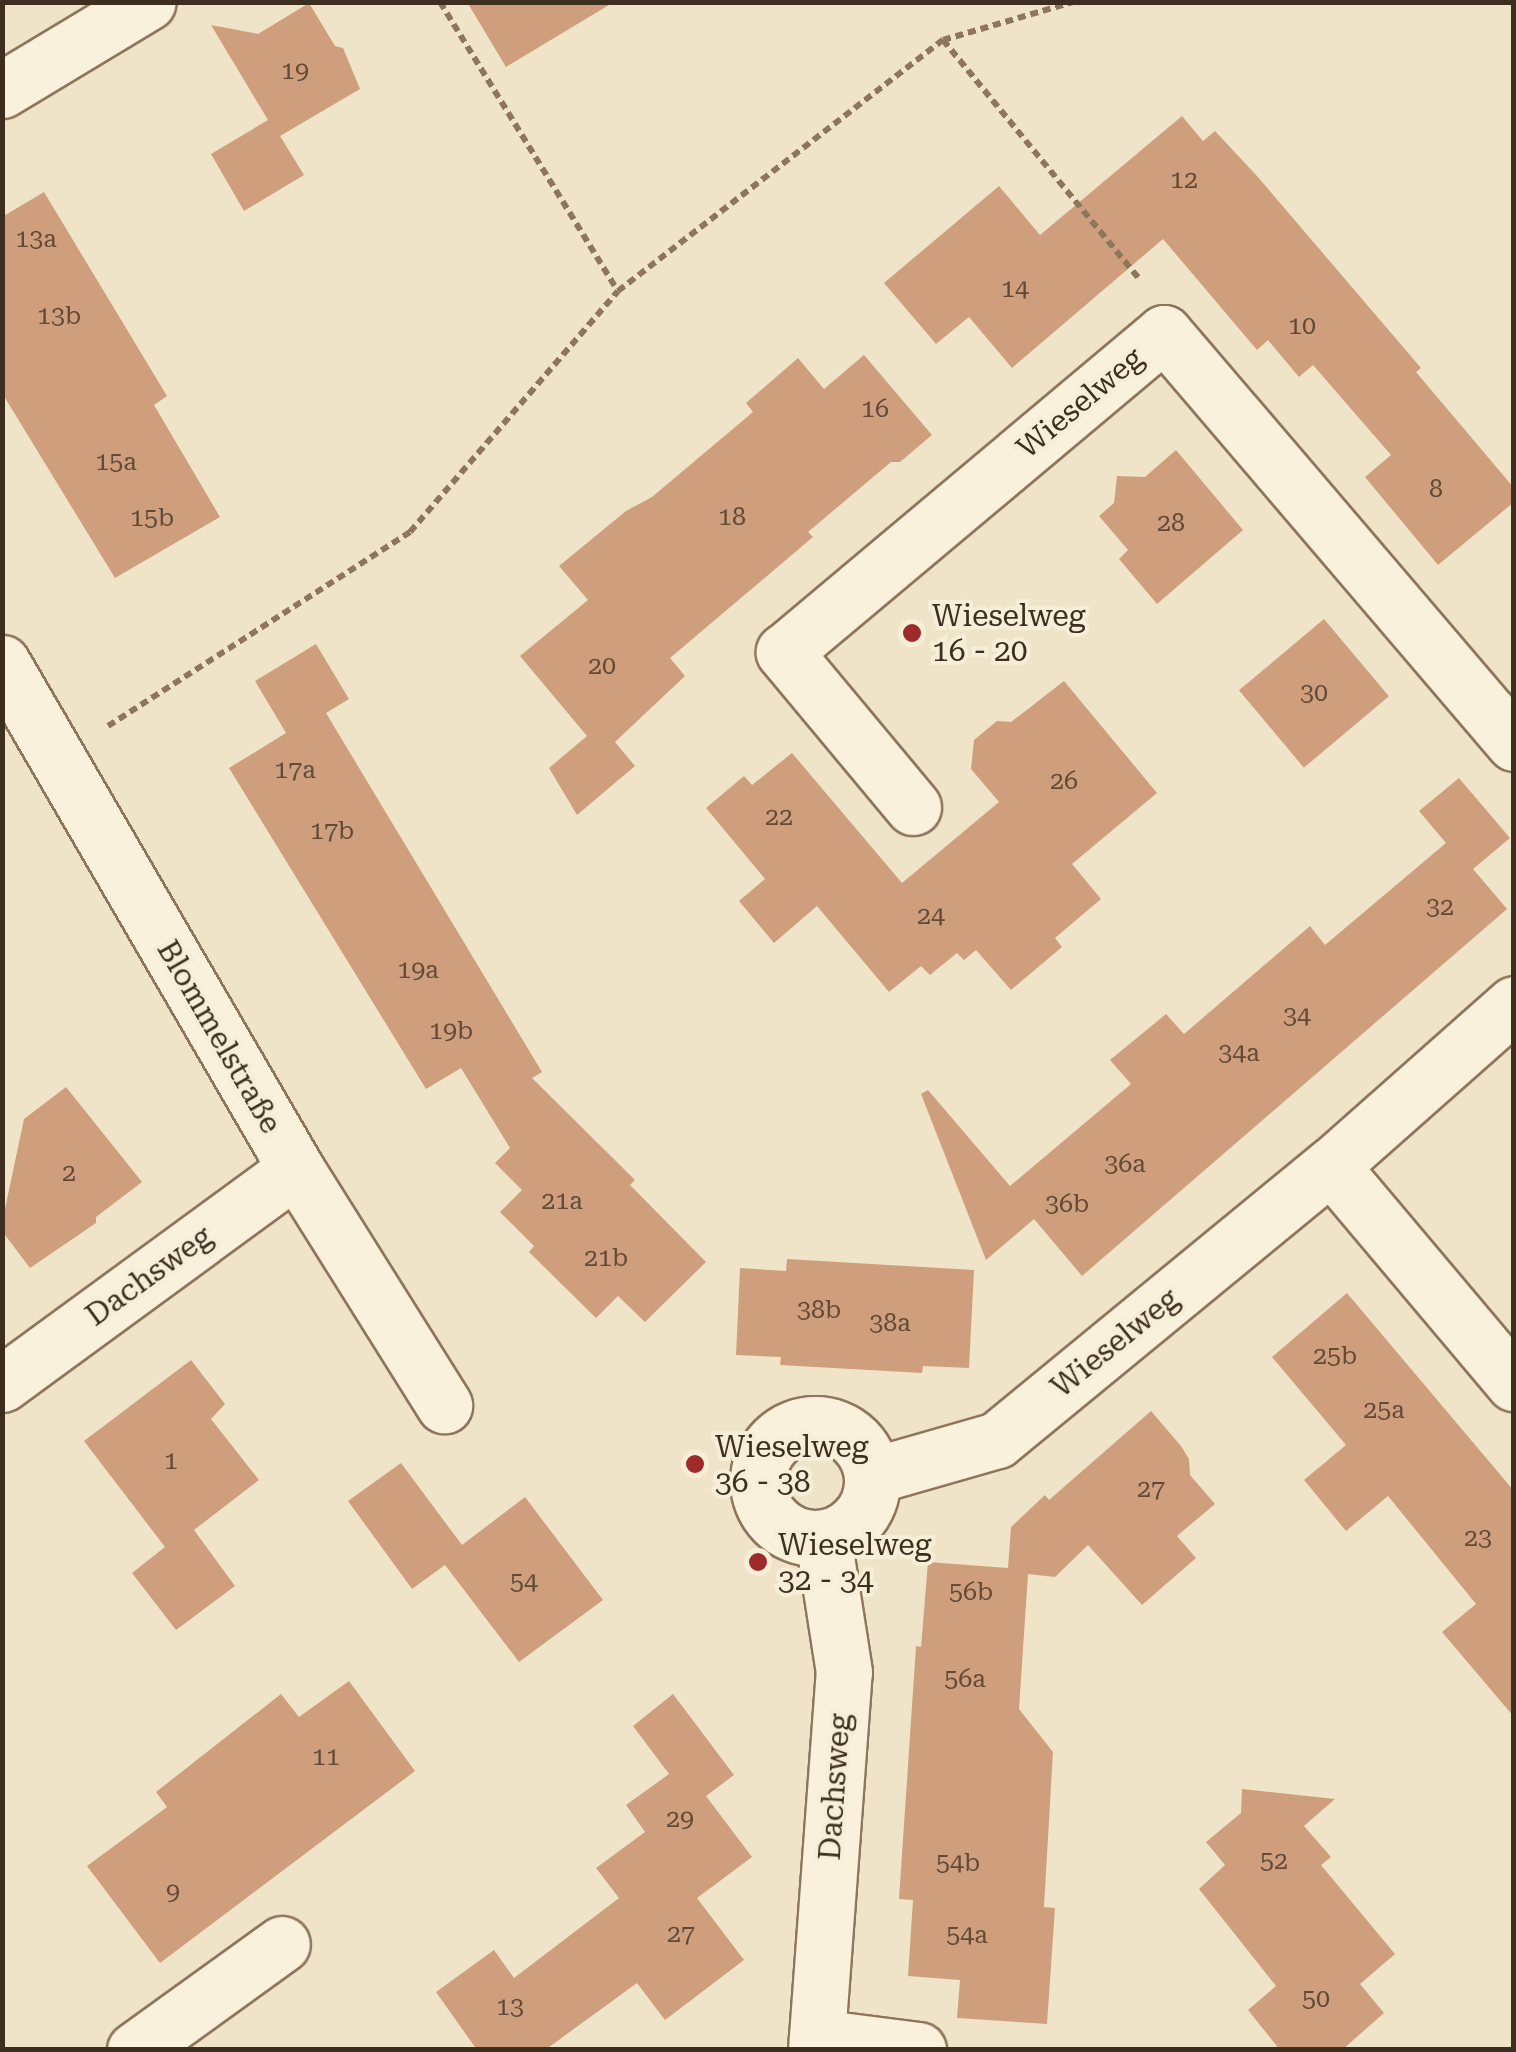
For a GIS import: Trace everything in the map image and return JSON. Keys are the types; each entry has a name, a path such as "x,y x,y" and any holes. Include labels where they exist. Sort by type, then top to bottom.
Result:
{"street":[{"path":"2,90 148,2"},
{"name":"Wieselweg","path":"913,807 784,652 1164,333 1514,744"},
{"name":"Blommelstraße","path":"2,663 296,1169 444,1405"},
{"name":"Wieselweg","path":"875,1474 997,1440 1331,1166 1514,1004"},
{"path":"1331,1166 1514,1383"},
{"name":"Dachsweg","path":"2,1384 296,1169"},
{"path":"797,1426 836,1428 865,1452 875,1474 867,1506 856,1522 823,1538 786,1531 762,1504 758,1466 770,1446 797,1426"},
{"name":"Dachsweg","path":"823,1538 844,1672 816,2044 918,2050"},
{"path":"135,2050 282,1944"}],"path":[{"path":"440,2 618,291"},
{"path":"56,759 410,532 618,291 943,40 1074,2"},
{"path":"943,40 1150,293 1164,333"}],"building":[{"path":"467,2 614,2 506,67"},
{"path":"309,3 335,46 343,48 360,89 280,136 304,175 244,211 211,154 268,120 211,25 258,34"},
{"path":"1182,116 1203,141 1215,131 1257,176 1421,368 1416,372 1514,488 1514,502 1438,565 1365,477 1391,455 1313,365 1299,377 1268,340 1257,350 1163,239 1012,368 969,317 936,344 884,283 999,186 1040,235"},
{"path":"44,192 167,396 154,405 220,517 115,578 2,393 2,217"},
{"path":"864,355 932,435 900,462 891,462 808,532 813,537 670,658 685,676 615,742 635,766 577,815 549,768 587,736 520,656 588,600 559,566 626,511 652,497 753,412 746,403 798,358 824,389"},
{"path":"1176,450 1243,530 1157,604 1119,559 1128,550 1099,516 1114,503 1117,476 1145,477"},
{"path":"1324,619 1389,696 1304,768 1239,690"},
{"path":"316,644 349,699 326,713 542,1072 532,1078 635,1180 630,1185 706,1262 645,1322 618,1296 596,1318 529,1252 534,1246 500,1212 522,1190 495,1163 510,1148 461,1068 426,1089 229,768 286,733 255,681"},
{"path":"1064,681 1157,793 1072,864 1101,899 1055,938 1062,947 1011,990 976,950 964,960 957,953 930,975 921,966 889,992 817,906 774,943 739,901 765,879 706,808 744,776 752,785 792,753 902,883 999,802 971,769 974,740 997,721 1011,722"},
{"path":"1459,778 1510,838 1473,869 1507,909 1082,1276 1034,1219 986,1260 921,1094 928,1090 1010,1186 1131,1084 1110,1060 1166,1014 1184,1034 1310,926 1325,945 1446,843 1419,811"},
{"path":"66,1087 142,1182 96,1217 96,1223 30,1268 2,1231 2,1223 24,1119"},
{"path":"787,1259 974,1270 969,1368 923,1366 922,1373 780,1365 781,1357 736,1355 740,1268 786,1271"},
{"path":"1347,1293 1514,1491 1514,1717 1442,1632 1476,1604 1388,1496 1346,1531 1304,1480 1346,1445 1272,1357"},
{"path":"191,1360 225,1404 211,1419 259,1480 194,1530 235,1586 176,1630 132,1573 165,1547 84,1441"},
{"path":"1151,1411 1181,1446 1189,1459 1190,1475 1215,1504 1177,1536 1196,1558 1142,1605 1088,1545 1055,1577 1028,1574 1019,1709 1053,1752 1044,1907 1055,1908 1047,2024 957,2018 960,1980 908,1976 913,1900 899,1899 916,1646 921,1647 928,1562 1008,1568 1011,1527 1045,1495 1049,1500"},
{"path":"401,1463 462,1545 525,1497 603,1600 519,1662 445,1565 412,1589 348,1501"},
{"path":"349,1681 415,1771 160,1963 87,1866 167,1807 156,1792 281,1694 299,1717"},
{"path":"673,1694 734,1775 706,1796 752,1857 697,1898 744,1960 665,2020 637,1983 545,2050 477,2050 436,1992 494,1950 514,1978 619,1898 596,1868 645,1832 626,1805 669,1774 633,1726"},
{"path":"1242,1789 1335,1799 1304,1826 1331,1857 1321,1865 1395,1954 1360,1984 1384,2013 1342,2050 1280,2050 1248,2010 1276,1986 1199,1889 1225,1865 1206,1842 1241,1813"}],"place":[{"name":"Wieselweg 16 - 20","path":"912,633"},
{"name":"Wieselweg 36 - 38","path":"695,1464"},
{"name":"Wieselweg 32 - 34","path":"758,1562"}]}
